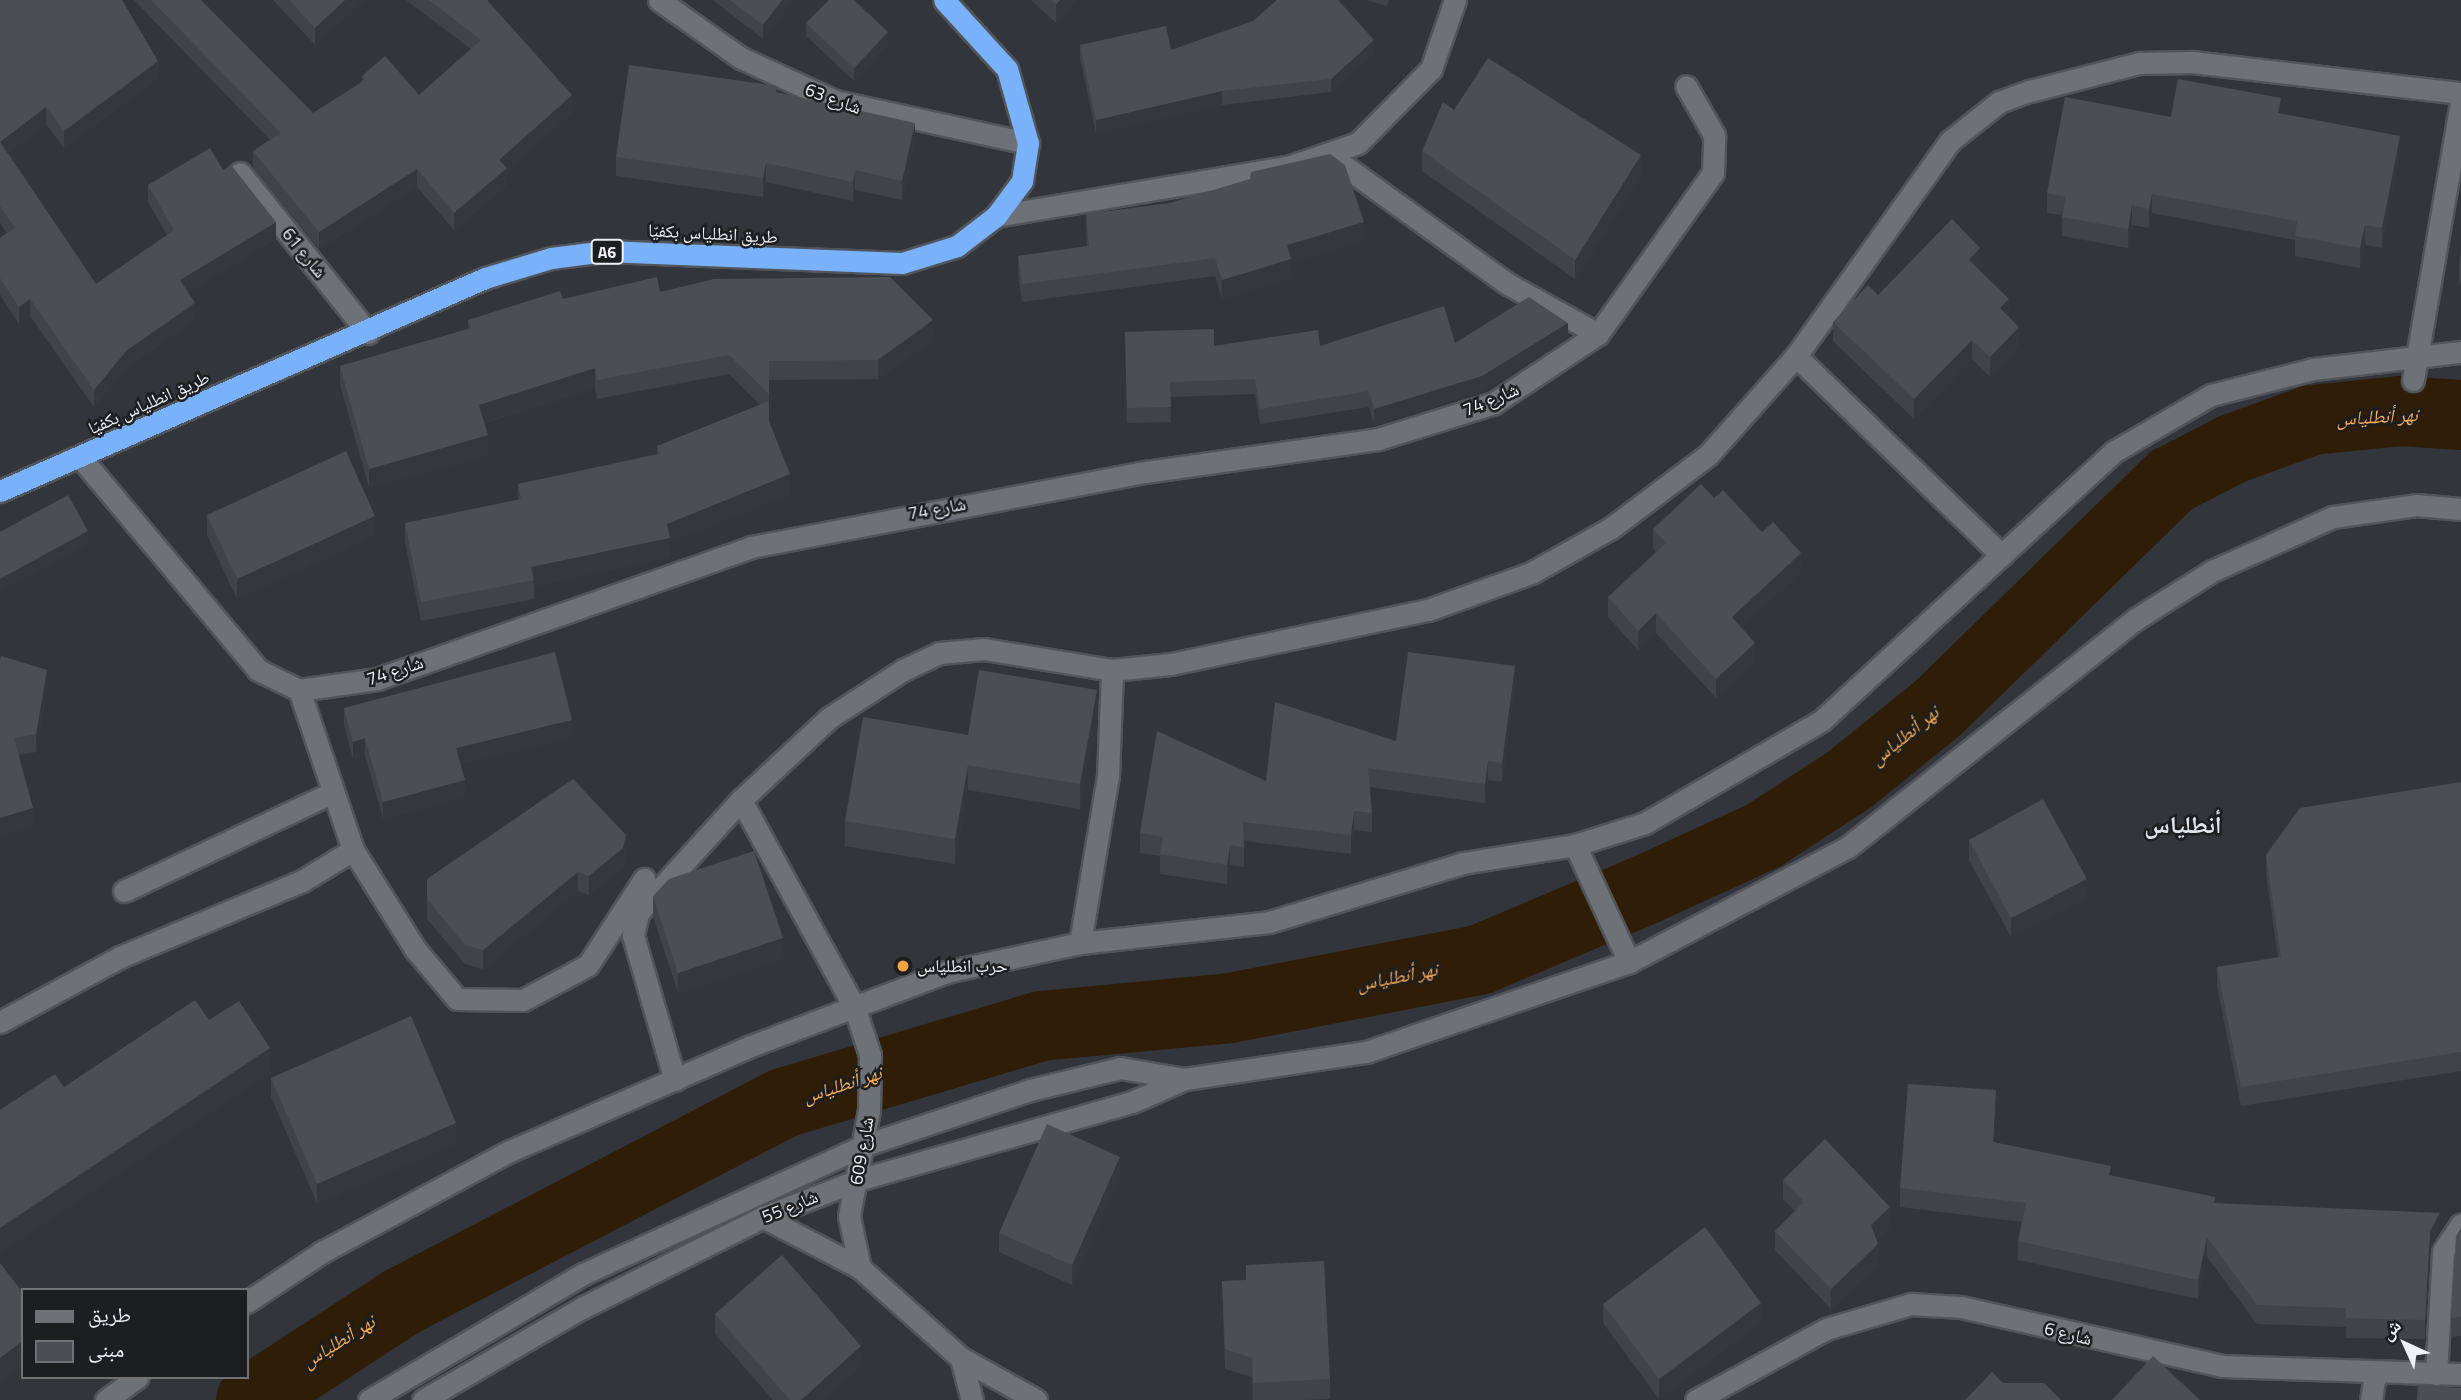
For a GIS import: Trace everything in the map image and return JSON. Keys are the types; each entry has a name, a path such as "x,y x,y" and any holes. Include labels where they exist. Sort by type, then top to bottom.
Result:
{"highway":[{"name":"طريق انطلياس بكفيّا","path":"0,491 368,333 485,278 551,258 605,251 902,263 957,246 996,216 1022,181 1028,143 1007,69 944,0"}],"street":[{"name":"شارع 63","path":"659,0 741,58 835,101 1028,143"},
{"path":"996,216 1329,155 1358,143 1391,117 1431,69 1455,0"},
{"path":"675,1080 633,935 638,913 741,800 829,718 939,653 1030,654 1112,670 1369,624 1531,573 1611,528 1708,455 1796,356 1912,187 1950,141 1999,102 2139,63 2192,62 2461,93"},
{"name":"شارع 74","path":"299,690 377,679 751,547 1133,475 1378,439 1494,403 1598,334 1713,173 1714,135 1686,86"},
{"path":"2413,380 2461,101"},
{"path":"1329,155 1508,284 1598,334"},
{"name":"شارع 61","path":"240,173 368,333"},
{"path":"248,1301 322,1252 508,1152 854,1006 946,972 1080,943 1269,922 1463,863 1579,853 1645,823 1821,721 2115,451 2211,395 2313,369 2418,352 2461,352"},
{"path":"1796,356 2001,555"},
{"path":"81,458 258,670 299,690 353,850 415,949 457,999 523,1000 588,965 644,879"},
{"path":"369,1400 583,1274 862,1146 1030,1090 1120,1068 1185,1079 1366,1052 1629,962 1848,847 2136,619 2212,570 2333,517 2416,505 2461,509"},
{"path":"1080,943 1108,776 1112,670"},
{"path":"124,891 334,792"},
{"name":"شارع 609","path":"741,800 854,1006 870,1055 869,1110 849,1240 860,1268"},
{"path":"0,1022 120,957 302,881 353,850"},
{"path":"1579,853 1613,933 1629,962"},
{"name":"شارع 55","path":"423,1400 582,1308 763,1217 858,1180 1132,1102 1185,1079"},
{"path":"763,1217 860,1268 961,1357 1036,1400"},
{"path":"2436,1374 2443,1251 2461,1224"},
{"name":"شارع 6","path":"1696,1400 1826,1329 1912,1304 1961,1307 2222,1366 2375,1375 2461,1374"},
{"path":"961,1357 972,1400"},
{"path":"2371,1400 2375,1375"},
{"path":"106,1400 135,1379"}],"building":[{"path":"0,0 122,0 158,61 64,131 46,107 0,142"},
{"path":"151,0 201,0 313,113 365,80 362,76 385,56 419,95 481,40 429,0 487,0 572,95 499,160 507,168 454,213 417,169 319,232 253,151 281,133"},
{"path":"289,0 345,0 315,28"},
{"path":"730,0 782,0 763,25"},
{"path":"829,0 854,0 888,32 854,68 806,23"},
{"path":"1277,0 1338,0 1374,40 1331,79 1222,91 1096,120 1080,45 1166,26 1171,50 1253,21"},
{"path":"1488,58 1641,155 1575,260 1422,151 1443,102 1454,110"},
{"path":"629,65 777,86 776,92 915,123 902,181 855,170 853,182 766,163 763,178 616,157"},
{"path":"2178,79 2281,98 2278,113 2400,136 2382,228 2365,225 2360,248 2295,236 2297,221 2152,194 2149,209 2132,205 2128,229 2062,217 2066,197 2047,193 2065,97 2171,117"},
{"path":"0,142 96,284 174,230 148,185 210,148 223,170 231,165 276,222 180,280 195,303 127,350 94,390 30,299 19,307 0,278 0,238 15,228 0,206"},
{"path":"1330,154 1345,165 1364,222 1287,245 1291,259 1222,280 1215,258 1022,284 1018,256 1089,246 1086,214 1170,203 1250,179 1251,172"},
{"path":"1952,219 1980,248 1969,260 2009,299 2000,308 2019,327 1990,357 1972,340 1914,399 1833,322 1868,285 1878,295"},
{"path":"657,277 660,292 714,279 890,277 933,320 878,360 769,361 769,394 729,355 597,380 595,368 479,405 488,435 369,469 340,366 471,328 468,320 560,291 563,299"},
{"path":"1529,297 1568,323 1482,376 1374,409 1369,391 1260,409 1255,379 1170,382 1171,407 1127,408 1125,332 1214,329 1214,346 1318,330 1320,346 1444,306 1455,343"},
{"path":"769,401 769,421 790,474 667,524 670,538 531,567 534,580 421,602 405,523 521,499 518,484 660,454 657,446"},
{"path":"346,451 375,516 237,579 207,515"},
{"path":"1701,484 1714,498 1723,490 1762,532 1773,522 1801,553 1732,617 1755,643 1716,679 1656,613 1638,631 1608,597 1666,543 1653,529"},
{"path":"68,495 88,531 0,579 0,532"},
{"path":"555,652 572,720 456,748 465,780 383,802 365,738 353,742 344,708"},
{"path":"1408,652 1515,666 1502,763 1488,761 1485,784 1368,768 1372,813 1354,811 1351,835 1243,822 1244,847 1230,845 1227,865 1160,854 1163,837 1140,833 1157,731 1266,781 1275,702 1396,741"},
{"path":"1,656 47,670 36,734 14,738 33,808 0,818 0,659"},
{"path":"979,670 1097,690 1080,784 968,765 955,839 845,821 863,717 968,735"},
{"path":"573,779 626,835 623,848 589,876 578,872 483,950 465,945 427,899 427,879"},
{"path":"2461,782 2461,1052 2241,1087 2217,967 2281,957 2266,855 2300,808"},
{"path":"2043,799 2087,879 2011,918 1969,840"},
{"path":"754,851 783,938 678,973 653,896 669,879"},
{"path":"195,1000 209,1020 239,1001 270,1048 0,1228 0,1110 55,1074 64,1087"},
{"path":"411,1016 456,1123 317,1184 271,1078"},
{"path":"1908,1084 1996,1090 1993,1142 2111,1166 2109,1175 2215,1197 2214,1203 2440,1213 2430,1231 2425,1320 2346,1318 2346,1308 2257,1305 2207,1237 2198,1280 2018,1241 2026,1203 1900,1188"},
{"path":"1047,1124 1120,1157 1072,1265 999,1233"},
{"path":"1825,1139 1890,1207 1871,1225 1878,1244 1831,1289 1775,1231 1804,1202 1783,1180"},
{"path":"1705,1227 1761,1303 1659,1379 1603,1304"},
{"path":"2461,1228 2461,1317 2451,1318 2456,1236"},
{"path":"782,1255 861,1346 801,1400 790,1400 715,1314"},
{"path":"1324,1261 1330,1379 1253,1383 1252,1358 1225,1349 1222,1281 1246,1280 1246,1265"},
{"path":"0,1263 21,1290 21,1342 0,1358"},
{"path":"2153,1356 2200,1400 2112,1400"},
{"path":"1992,1372 2003,1383 2044,1383 2061,1400 1965,1400"},
{"path":"2418,1385 2461,1388 2461,1400 2417,1400"}],"waterway":[{"name":"نهر أنطلياس","path":"251,1400 403,1301 783,1103 1041,1026 1230,1008 1479,960 1647,889 1763,836 1849,780 1939,707 2172,480 2232,449 2312,420 2400,411 2461,415"}],"place":[{"name":"حرب انطلياس","path":"903,966"}],"district":[{"name":"أنطلياس","path":"2183,825"}]}
